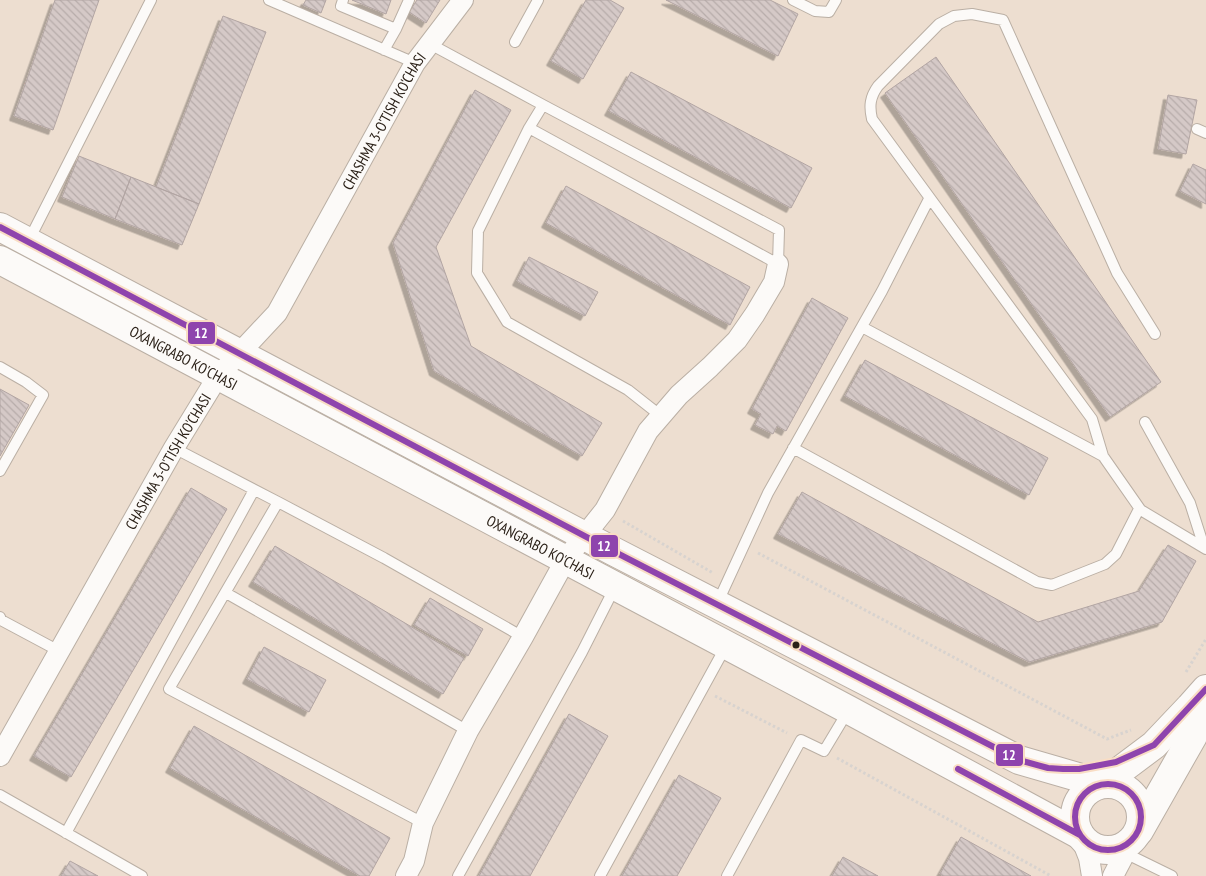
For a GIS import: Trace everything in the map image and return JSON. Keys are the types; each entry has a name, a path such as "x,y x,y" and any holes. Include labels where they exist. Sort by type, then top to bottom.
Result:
{"main road":[{"name":"OXANGRABO KO'CHASI","path":"13,247 240,353 585,536 722,593 1019,760 1102,784"},
{"name":"OXANGRABO KO'CHASI","path":"13,247 218,376 566,559 1080,835"},
{"path":"1048,768 1080,769 1116,762 1144,737 1190,708 1196,681"},
{"path":"1132,843 1141,822 1142,812 1132,793 1123,787 1113,784 1102,784 1092,788 1083,795 1078,804 1075,814 1076,825 1080,835 1088,844 1098,849 1110,850 1132,843 1193,736 1206,709"},
{"path":"1102,784 1144,737"}],"street":[{"name":"CHASHMA 3-O'TISH KO'CHASI","path":"0,756 174,448 218,376 277,313 415,63 462,0"},
{"path":"406,876 414,861 423,823 468,731 566,559 606,510 648,431 679,395 710,368 737,340 774,282 778,264"},
{"path":"1080,835 1089,858 1092,876"},
{"path":"1113,876 1132,843"}],"lane":[{"path":"13,247 152,0"},
{"path":"269,0 415,63"},
{"path":"343,0 341,6 396,29"},
{"path":"384,50 409,0"},
{"path":"515,42 538,0"},
{"path":"793,0 815,11 829,12 836,0"},
{"path":"1155,334 1117,273 1003,20 972,14 954,16 939,24 873,93 870,102 872,119 1092,420 1103,456 1140,509 1205,548"},
{"path":"430,44 779,230 778,264 529,128"},
{"path":"544,105 529,128 478,231 477,273 507,322 628,390 661,416"},
{"path":"722,593 768,493 882,291 929,199"},
{"path":"862,327 1103,456"},
{"path":"0,367 26,382 43,395 0,471"},
{"path":"1146,422 1190,503 1205,548"},
{"path":"174,448 384,558 522,637"},
{"path":"793,448 1037,582 1052,585 1105,564 1116,554 1140,509"},
{"path":"66,833 254,490"},
{"path":"278,502 169,689 423,823"},
{"path":"458,876 582,652 615,586"},
{"path":"226,593 468,731"},
{"path":"0,617 1,620 60,650"},
{"path":"600,876 726,645"},
{"path":"727,876 801,740 824,751 849,710"},
{"path":"0,795 142,876"},
{"path":"1132,843 1172,876"}],"path":[{"path":"606,510 722,593"},
{"path":"744,546 1107,739 1144,737"},
{"path":"1196,681 1206,639"},
{"path":"702,689 801,740"},
{"path":"824,751 1051,876"}],"building":[{"path":"55,0 99,0 53,130 14,116"},
{"path":"306,0 326,0 321,13 303,5"},
{"path":"352,0 391,0 386,14"},
{"path":"417,0 440,0 426,23 409,12"},
{"path":"586,0 610,0 624,8 583,79 551,61"},
{"path":"666,0 770,0 798,14 778,56"},
{"path":"223,16 266,32 199,204 156,187"},
{"path":"936,57 1161,382 1110,417 885,93"},
{"path":"631,72 812,168 791,208 609,111"},
{"path":"475,90 511,110 436,247 471,346 602,423 582,456 434,371 393,243"},
{"path":"1168,95 1197,100 1186,154 1158,149"},
{"path":"79,156 131,177 115,219 62,197"},
{"path":"1193,164 1206,170 1206,204 1180,191"},
{"path":"131,177 199,204 182,245 115,219"},
{"path":"566,186 750,287 730,325 546,223"},
{"path":"529,257 598,292 585,316 517,281"},
{"path":"812,298 848,318 786,431 777,426 773,434 755,425 761,414 752,409"},
{"path":"865,360 1048,458 1029,495 845,396"},
{"path":"0,389 29,405 0,456"},
{"path":"191,488 227,509 71,777 34,756"},
{"path":"802,492 1038,622 1139,591 1168,545 1196,561 1162,622 1029,662 778,534"},
{"path":"275,546 464,658 443,694 253,582"},
{"path":"430,598 483,629 468,656 414,625"},
{"path":"264,647 326,680 309,712 247,679"},
{"path":"569,714 608,736 530,876 479,876"},
{"path":"194,726 390,838 369,876 360,876 170,768"},
{"path":"679,775 721,798 677,876 622,876"},
{"path":"961,837 1031,876 943,876 940,874"},
{"path":"843,857 878,876 832,876"},
{"path":"70,861 98,876 61,876"}],"transit line":[{"name":"12","path":"0,227 613,551 1019,760 1048,768 1063,769 1079,769 1116,762 1154,745 1206,689"},
{"name":"12","path":"958,769 1080,835"},
{"name":"12","path":"1108,784 1121,786 1131,794 1139,804 1141,817 1139,830 1131,840 1121,848 1108,850 1095,848 1085,840 1077,830 1075,817 1077,804 1085,794 1095,786 1108,784"}]}
